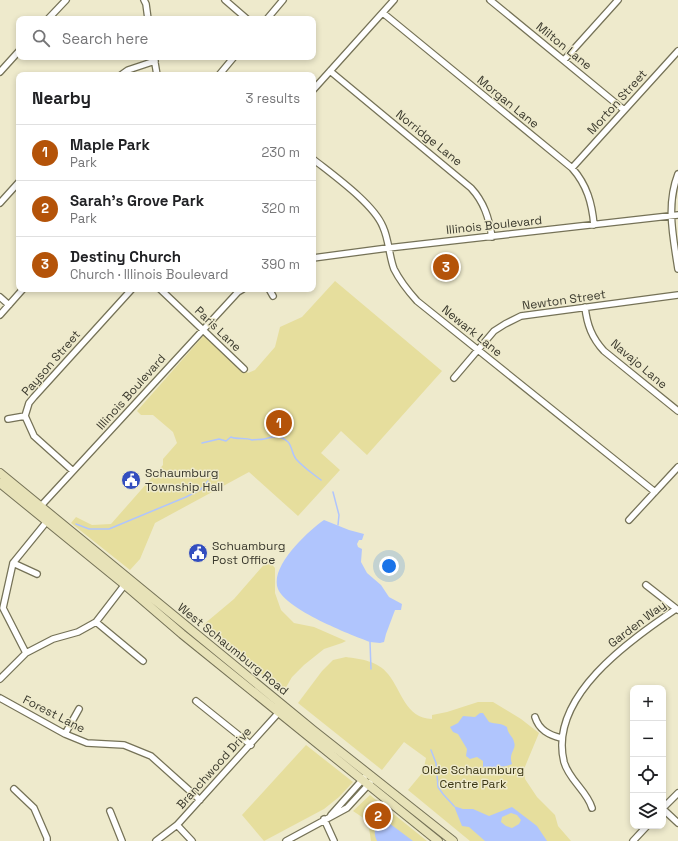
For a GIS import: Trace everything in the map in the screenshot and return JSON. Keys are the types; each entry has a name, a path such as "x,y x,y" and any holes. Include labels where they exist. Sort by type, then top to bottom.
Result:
{"main road":[{"name":"West Schaumburg Road","path":"0,473 39,509 368,780 438,841"},
{"name":"West Schaumburg Road","path":"0,483 39,509"},
{"name":"West Schaumburg Road","path":"368,780 453,841"}],"street":[{"path":"51,16 66,0"},
{"path":"144,0 148,16"},
{"path":"225,0 244,16"},
{"path":"270,16 283,0"},
{"path":"316,87 394,0"},
{"name":"Milton Lane","path":"490,0 624,110"},
{"path":"564,60 616,1"},
{"name":"Morgan Lane","path":"383,13 572,168 582,181 588,193 594,225"},
{"name":"Morton Street","path":"572,168 678,51"},
{"path":"0,72 16,54"},
{"path":"125,72 152,60"},
{"path":"154,60 156,72"},
{"path":"222,72 232,60"},
{"name":"Norridge Lane","path":"330,71 471,188 485,208 492,236"},
{"name":"Newark Lane","path":"316,161 365,202 376,214 383,227 394,268 404,287 417,301 654,492"},
{"path":"678,174 673,189 671,216 678,269"},
{"path":"0,203 16,185"},
{"name":"Illinois Boulevard","path":"316,258 678,215"},
{"path":"0,314 20,292"},
{"name":"Payson Street","path":"25,416 29,403 34,397 129,292"},
{"name":"Paris Lane","path":"163,292 244,369"},
{"name":"Illinois Boulevard","path":"39,509 238,292"},
{"path":"271,292 273,296"},
{"name":"Newton Street","path":"454,378 494,331 522,316 678,295"},
{"path":"0,297 9,305"},
{"name":"Navajo Lane","path":"585,307 590,332 601,348 678,410"},
{"path":"8,419 25,416 34,436 74,471"},
{"path":"629,520 678,467"},
{"path":"26,653 1,608 13,563 50,518"},
{"path":"13,563 37,574"},
{"path":"0,679 26,653 53,639 78,632 96,622 127,582"},
{"name":"Garden Way","path":"592,808 587,797 569,774 561,746 562,738 571,709 596,672 638,634 677,610 646,585"},
{"path":"96,622 143,661"},
{"name":"Forest Lane","path":"0,698 65,734 87,743 124,745 150,756 200,800"},
{"path":"196,701 251,745"},
{"path":"65,734 79,709"},
{"name":"Branchwood Drive","path":"156,841 176,825 282,710"},
{"path":"535,717 541,728 553,736 562,738"},
{"path":"286,841 331,816 368,780"},
{"path":"14,789 34,808 47,841"},
{"path":"666,806 678,793"},
{"path":"110,811 122,841"},
{"path":"666,812 678,823"},
{"path":"324,819 334,841"},
{"path":"176,825 192,841"},
{"path":"633,841 644,829"}],"green space":[{"path":"335,281 442,371 367,455 341,431 321,453 340,470 298,516 249,472 155,523 140,559 130,570 71,523 76,517 92,525 111,524 163,465 163,459 177,443 173,432 153,415 141,415 137,411 205,334 248,373 255,370 275,347 280,327 302,317"},
{"path":"268,560 275,568 275,593 281,610 294,623 314,627 346,641 324,649 292,677 285,689 278,688 203,625 234,599"},
{"name":"Olde Schaumburg Centre Park","path":"346,657 369,661 379,666 388,674 410,709 423,717 432,719 432,715 478,702 493,702 521,719 539,733 524,769 525,779 537,797 555,815 558,826 571,841 470,841 408,790 423,772 426,758 404,742 382,770 298,703 322,671 333,660"},
{"path":"306,745 353,782 339,797 324,809 264,841 242,815"},
{"path":"370,795 427,841 371,841 368,821 353,811"}],"water":[{"path":"324,520 364,534 362,540 359,540 357,544 358,547 362,549 361,562 367,573 381,585 389,597 402,604 401,610 395,610 384,642 370,642 306,613 293,605 278,589 277,580 279,570 284,560 309,532"},
{"path":"480,713 483,713 489,722 507,727 515,745 511,757 512,764 498,767 483,767 483,761 477,757 470,759 466,756 467,749 458,734 453,732 450,727 458,723 463,716 475,717"},
{"path":"454,806 463,809 473,809 489,816 512,807 537,826 547,841 485,841 469,827 462,826","holes":["511,813 517,815 521,820 519,824 512,828 501,822 502,817"]},
{"path":"385,820 413,841 377,841 375,837 376,826"}],"waterway":[{"path":"202,443 219,439 226,441 231,437 252,440 276,437 282,438 288,442 296,459 321,480"},
{"path":"76,524 89,529 109,529 186,497 200,490 208,481"},
{"path":"333,492 339,515 338,525"},
{"path":"370,642 371,669"},
{"path":"431,750 436,763 438,787 454,806"}],"place":[{"name":"Destiny Church","path":"446,267"},
{"name":"Maple Park","path":"279,423"},
{"name":"Schaumburg Township Hall","path":"131,480"},
{"name":"Schuamburg Post Office","path":"198,553"},
{"name":"Sarah's Grove Park","path":"378,816"}]}
